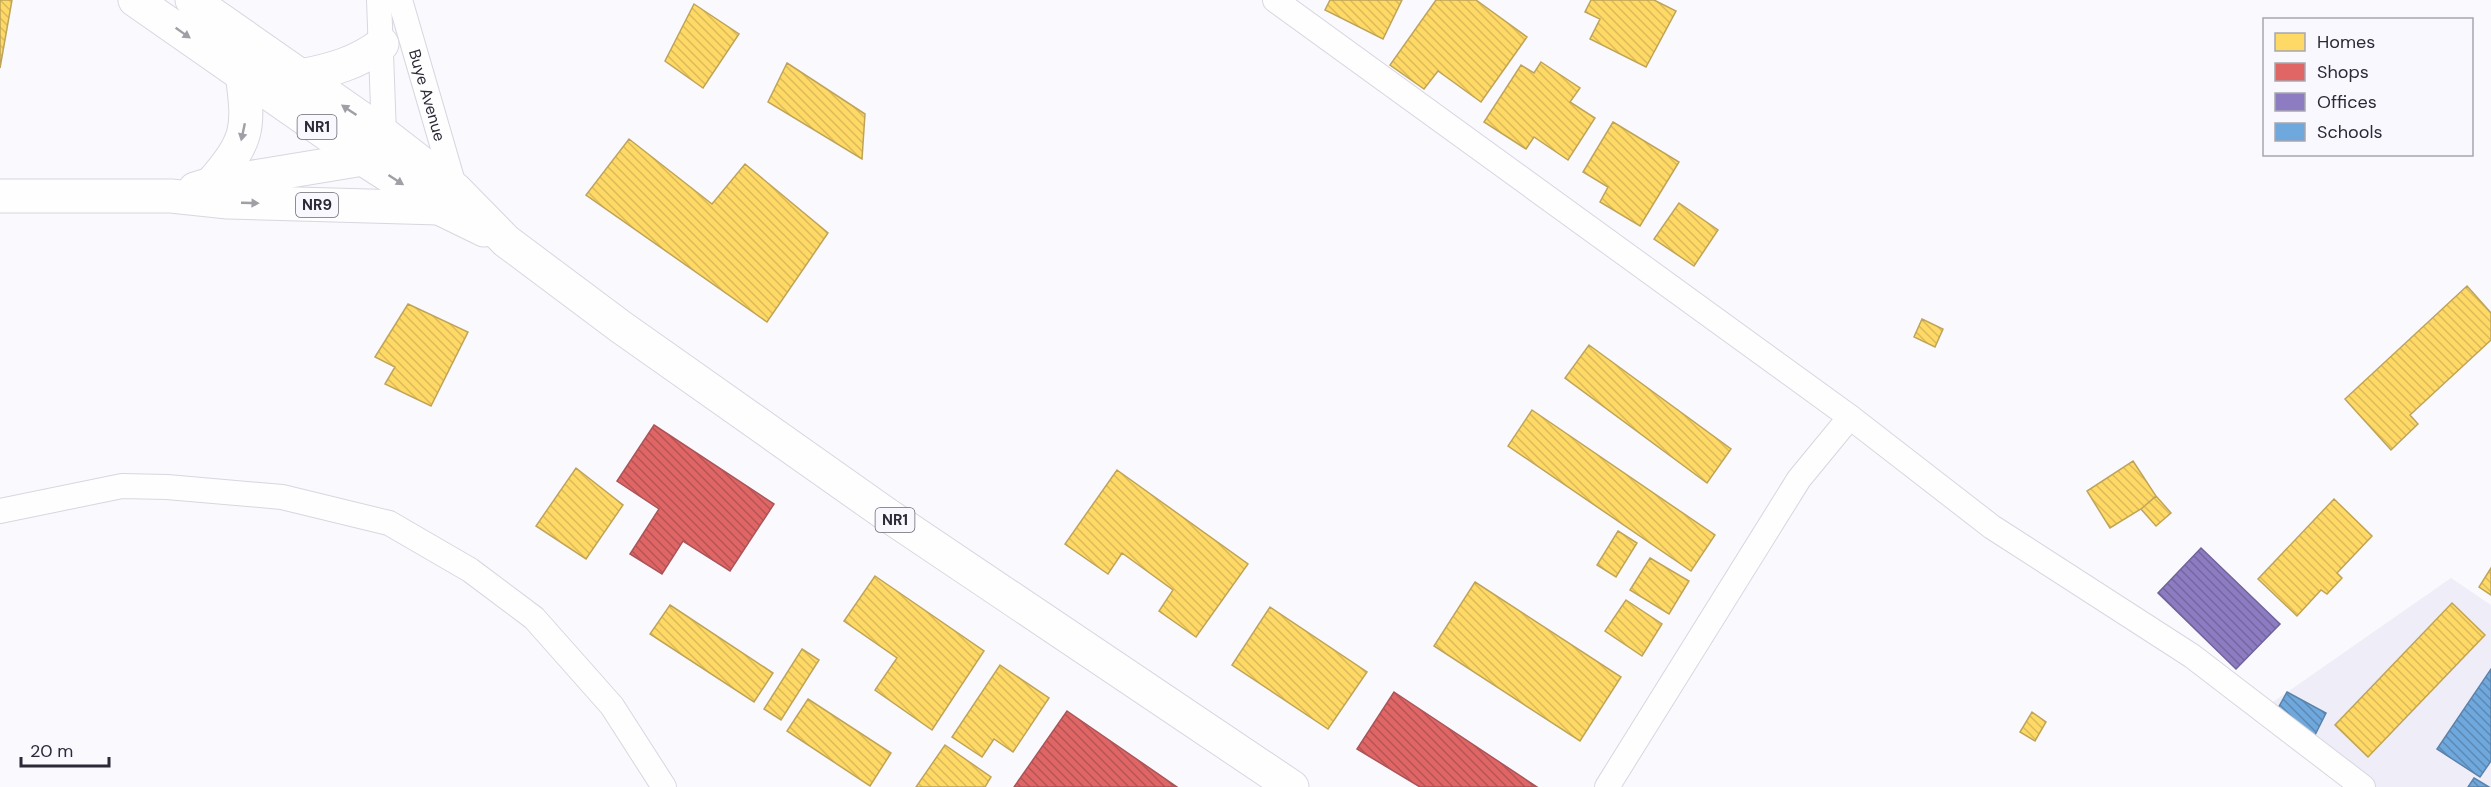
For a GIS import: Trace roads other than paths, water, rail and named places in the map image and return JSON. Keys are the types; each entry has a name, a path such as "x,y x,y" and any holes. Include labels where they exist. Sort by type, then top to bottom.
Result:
{"main road":[{"name":"NR1","path":"135,0 363,159 447,198"},
{"name":"NR1","path":"192,0 384,134 447,198 621,327 886,514 1292,787"},
{"path":"301,76 348,64 367,55 382,44"},
{"path":"211,184 233,158 244,136 247,109 242,74"},
{"path":"363,159 384,134"},
{"name":"NR9","path":"171,196 211,184 363,159"},
{"name":"NR9","path":"0,196 171,196 228,202 447,198"}],"street":[{"name":"Buye Avenue","path":"379,0 384,134"},
{"name":"Buye Avenue","path":"400,0 447,198"},
{"path":"1275,0 1850,417 1992,527 2192,656 2363,787"},
{"path":"1607,787 1799,479 1850,417"},
{"path":"0,511 122,486 282,497 389,524 471,570 534,618 612,706 664,787"}]}
